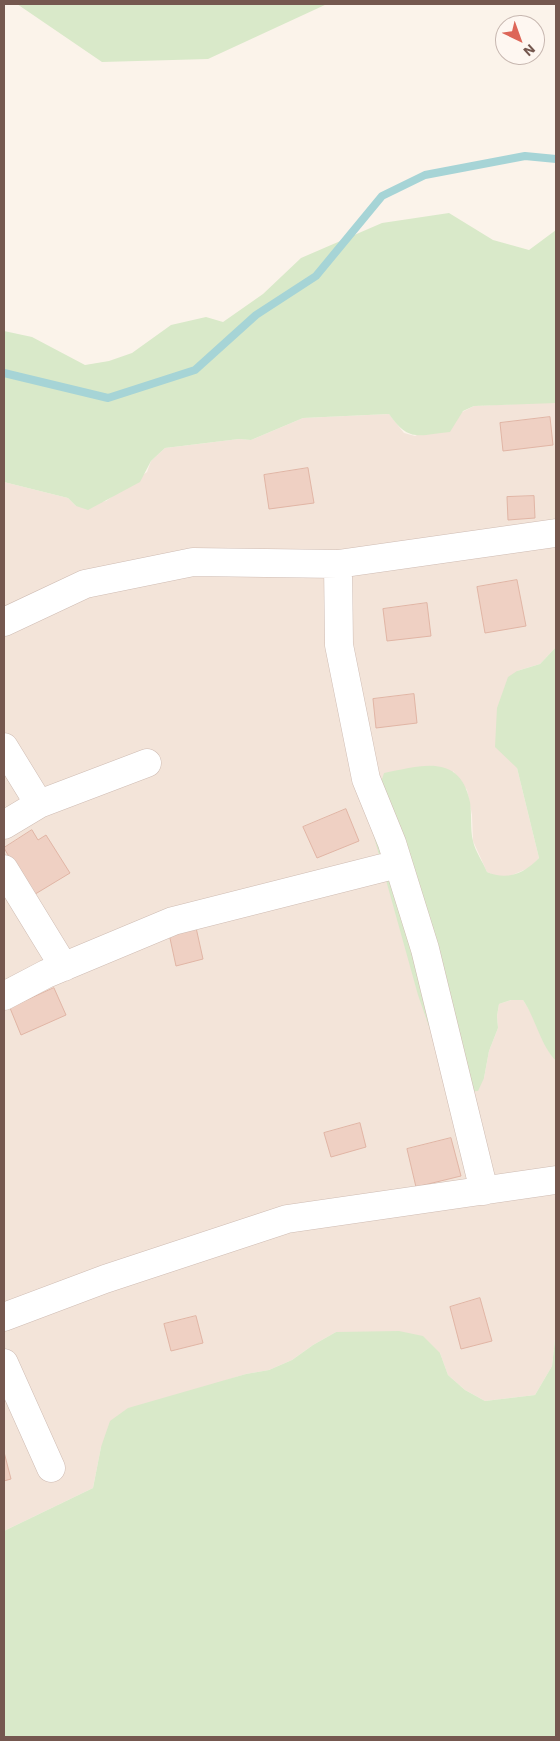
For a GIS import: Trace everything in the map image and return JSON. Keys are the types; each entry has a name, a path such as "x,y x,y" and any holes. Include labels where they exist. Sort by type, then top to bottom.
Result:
{"street":[{"path":"4,622 85,584 193,562 338,564 556,533"},
{"path":"338,564 339,645 366,778 398,864 425,950 484,1191"},
{"path":"4,746 39,804"},
{"path":"4,824 39,804 147,763"},
{"path":"4,996 64,967 173,921 398,864"},
{"path":"4,870 64,967"},
{"path":"4,1317 105,1279 287,1219 556,1180"},
{"path":"4,1363 52,1468"}],"shaded area":[{"path":"556,403 556,647 540,664 517,671 517,768 539,858 531,867 510,876 498,877 487,872 473,841 472,815 467,790 453,771 484,1078 489,1051 498,1028 499,1004 511,1000 523,1000 533,1016 548,1050 556,1061 556,1331 552,1366 535,1395 485,1401 465,1390 448,1375 440,1353 336,1332 292,1360 269,1370 246,1374 173,1397 101,1447 93,1488 4,1531 4,482 68,498 76,506 106,501 147,472 151,461 165,448 239,439 251,440 303,418 389,414 404,433 415,436 474,406"}],"green space":[{"path":"17,4 327,4 208,59 102,62"},
{"path":"449,213 493,240 529,250 556,230 556,403 474,406 463,411 450,432 430,435 409,433 396,423 389,414 303,418 251,440 239,439 165,448 151,461 140,482 88,510 76,506 68,498 4,482 4,331 32,337 85,365 109,361 132,353 171,325 206,317 223,322 263,294 301,258 382,223"},
{"path":"556,647 556,1061 546,1047 523,1000 511,1000 499,1004 498,1028 489,1051 484,1078 478,1091 452,1093 418,995 369,819 384,773 424,766 437,766 448,769 457,775 465,786 470,802 475,849 487,872 502,876 515,874 534,863 539,858 517,768 495,747 497,708 508,677 517,671 540,664"},
{"path":"399,1331 423,1336 440,1353 448,1375 465,1390 485,1401 535,1395 552,1366 556,1331 556,1737 4,1737 4,1531 93,1488 101,1447 110,1421 128,1408 246,1374 269,1370 292,1360 336,1332"}],"building":[{"path":"550,417 553,445 503,451 500,423"},
{"path":"308,468 314,503 269,509 264,475"},
{"path":"534,496 535,518 508,520 507,497"},
{"path":"517,580 526,626 485,633 477,587"},
{"path":"427,603 431,636 387,641 383,609"},
{"path":"414,694 417,723 376,728 373,699"},
{"path":"346,809 359,841 317,858 303,827"},
{"path":"32,830 38,840 46,835 70,873 32,896 4,848"},
{"path":"195,923 203,959 176,966 168,929"},
{"path":"54,988 66,1015 21,1035 10,1008"},
{"path":"360,1123 366,1147 331,1157 324,1133"},
{"path":"451,1138 461,1176 416,1187 407,1149"},
{"path":"480,1298 492,1341 461,1349 450,1307"},
{"path":"196,1316 203,1343 171,1351 164,1324"},
{"path":"4,1452 11,1479 4,1481"}],"waterway":[{"path":"4,373 108,398 195,370 256,315 316,276 382,196 425,175 525,156 556,159"}]}
